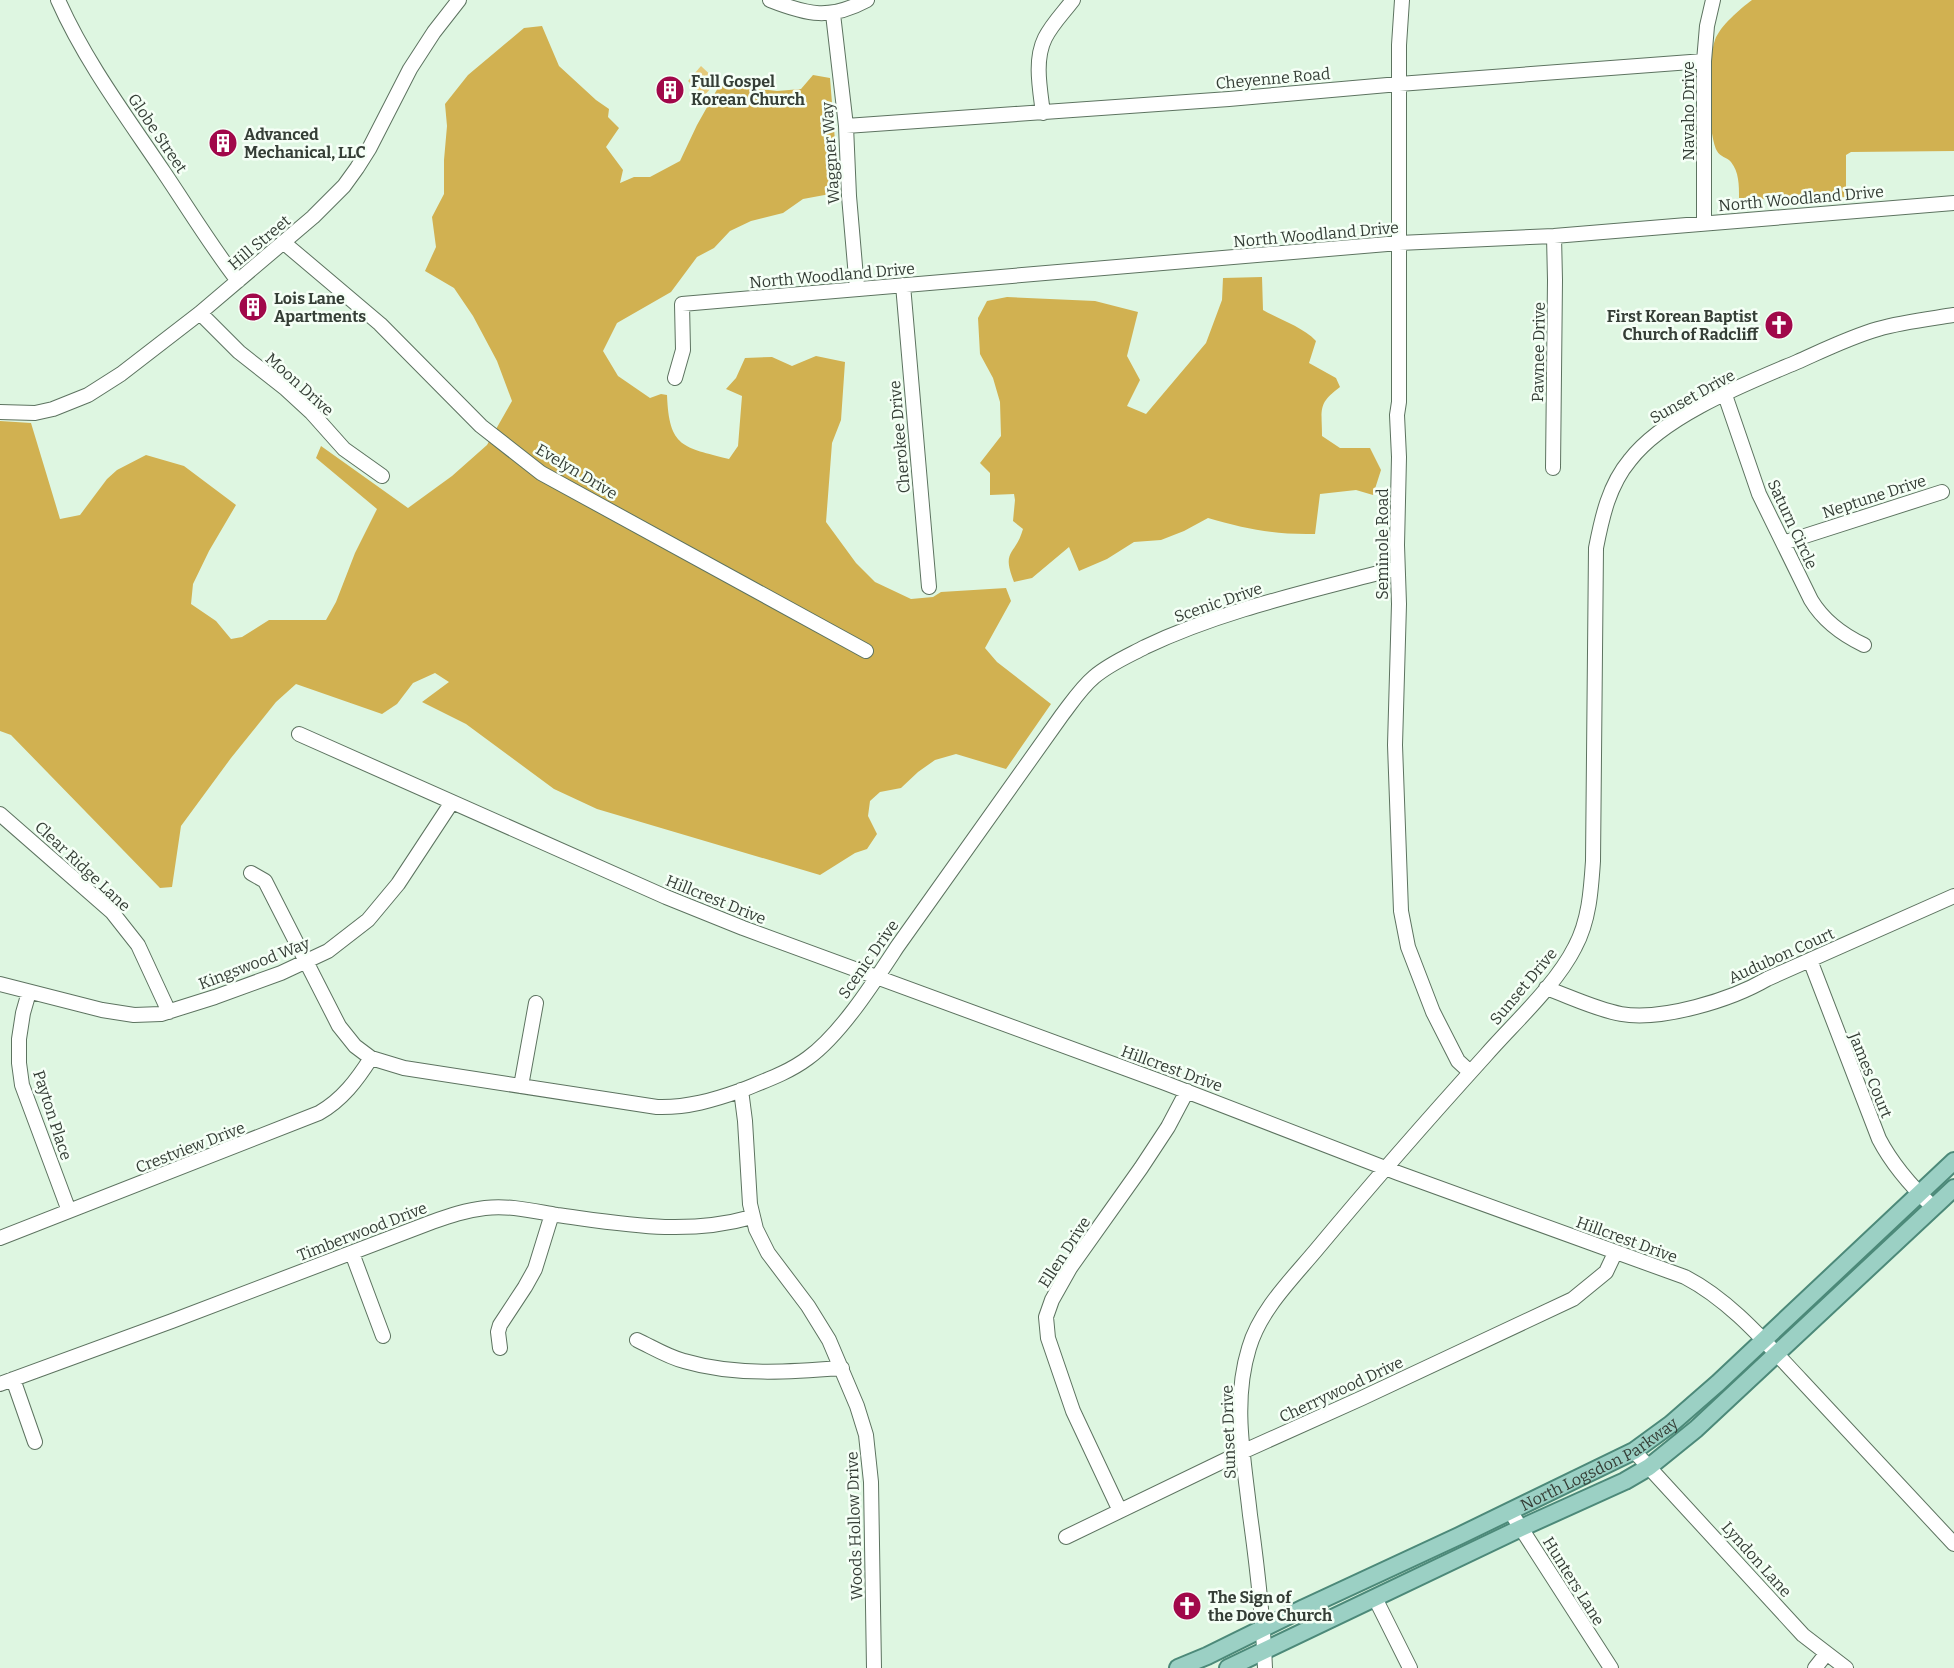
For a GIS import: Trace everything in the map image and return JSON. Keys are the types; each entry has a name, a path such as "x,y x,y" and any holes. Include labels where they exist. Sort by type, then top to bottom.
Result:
{"main road":[{"name":"North Logsdon Parkway","path":"1178,1668 1634,1451 1671,1424 1954,1161"},
{"name":"North Logsdon Parkway","path":"1228,1668 1625,1481 1648,1467 1679,1444 1954,1188"}],"street":[{"name":"Globe Street","path":"58,0 76,35 119,106 237,281"},
{"name":"Hill Street","path":"0,412 35,413 53,409 88,395 121,374 200,312 313,218 344,186 357,168 410,69 434,32 459,0"},
{"path":"770,0 808,12 833,14 867,0"},
{"path":"1043,112 1039,68 1041,46 1052,27 1073,0"},
{"name":"Seminole Road","path":"1402,0 1399,32 1399,402 1396,415 1399,471 1397,568 1399,604 1395,768 1400,894 1404,930 1414,965 1437,1020 1458,1061 1470,1072"},
{"name":"Navaho Drive","path":"1704,222 1704,61 1706,34 1713,0"},
{"name":"Waggner Way","path":"833,14 846,126 857,289"},
{"name":"Cheyenne Road","path":"846,126 1704,61"},
{"name":"North Woodland Drive","path":"675,378 683,350 682,304 1399,243 1554,236 1954,203"},
{"name":"Pawnee Drive","path":"1553,468 1554,236"},
{"name":"Evelyn Drive","path":"283,242 380,324 481,426 541,473 866,651"},
{"name":"Cherokee Drive","path":"903,285 929,587"},
{"name":"Moon Drive","path":"200,312 239,352 311,412 344,449 382,476"},
{"name":"Sunset Drive","path":"1265,1668 1251,1516 1242,1452 1240,1414 1245,1360 1255,1329 1277,1297 1384,1168 1546,988 1575,948 1585,922 1590,899 1594,850 1596,548 1604,511 1612,488 1640,447 1666,426 1725,395 1791,364 1877,329 1954,315"},
{"name":"Saturn Circle","path":"1725,395 1759,494 1816,608 1834,626 1864,645"},
{"name":"Neptune Drive","path":"1783,543 1942,492"},
{"name":"Scenic Drive","path":"251,873 265,881 339,1026 355,1046 371,1058 418,1071 657,1107 704,1102 772,1078 797,1066 837,1031 878,977 1062,715 1094,677 1121,659 1203,622 1397,568"},
{"name":"Hillcrest Drive","path":"299,734 666,897 1187,1091 1384,1168 1685,1277 1714,1294 1763,1340 1896,1480 1954,1545"},
{"name":"Kingswood Way","path":"0,984 118,1013 152,1014 169,1012 215,997 305,963 342,942 368,920 398,884 452,802"},
{"name":"Clear Ridge Lane","path":"0,814 112,912 138,945 169,1012"},
{"name":"Audubon Court","path":"1546,988 1611,1012 1632,1015 1678,1011 1746,991 1767,979 1954,896"},
{"name":"James Court","path":"1810,960 1879,1139 1885,1151 1918,1194 1933,1207"},
{"name":"Payton Place","path":"29,992 19,1040 22,1086 69,1211"},
{"path":"521,1086 536,1003"},
{"name":"Crestview Drive","path":"0,1238 319,1113 340,1099 371,1058"},
{"name":"Woods Hollow Drive","path":"741,1090 752,1217 768,1253 823,1328 857,1406 869,1451 874,1668"},
{"name":"Ellen Drive","path":"1120,1511 1073,1411 1048,1338 1046,1317 1070,1268 1141,1168 1168,1127 1187,1091"},
{"name":"Timberwood Drive","path":"7,1381 432,1222 467,1211 504,1208 672,1228 716,1225 752,1217"},
{"path":"501,1348 498,1332 500,1325 535,1269 552,1214"},
{"name":"Cherrywood Drive","path":"1066,1537 1242,1452 1573,1299 1606,1272 1615,1252"},
{"path":"352,1253 383,1336"},
{"path":"637,1340 676,1359 720,1369 745,1371 842,1368"},
{"path":"7,1381 35,1442"},
{"name":"Lyndon Lane","path":"1634,1451 1794,1625 1826,1654 1846,1668"},
{"name":"Hunters Lane","path":"1510,1511 1611,1668"},
{"path":"1376,1598 1410,1668"},
{"path":"1815,1668 1826,1654"}],"shaded area":[{"path":"1752,0 1954,0 1954,151 1851,152 1846,155 1846,197 1787,200 1739,198 1736,170 1729,160 1718,153 1714,141 1711,128 1709,80 1715,40 1731,18"},
{"path":"542,26 559,66 609,109 608,117 619,128 606,147 623,170 620,183 634,177 650,177 680,161 719,86 752,78 752,88 777,91 801,89 813,75 830,78 838,179 830,194 803,199 783,213 751,221 730,231 714,248 697,257 671,292 617,323 603,351 618,376 650,398 661,394 667,395 671,426 675,435 682,442 700,451 729,459 738,446 742,396 726,389 736,378 745,358 772,357 792,366 816,356 845,362 841,420 832,443 826,522 856,563 875,582 911,599 933,597 941,592 1006,588 1011,601 985,648 997,662 1051,704 1006,769 956,754 935,760 901,788 880,792 870,801 868,816 877,834 867,849 855,853 820,875 597,809 554,789 466,724 422,702 449,682 435,673 413,683 397,704 382,714 296,684 276,702 181,826 172,887 160,888 11,735 0,731 0,421 31,423 60,519 80,515 107,479 117,470 146,455 184,466 236,505 193,584 191,604 216,621 231,639 242,637 269,620 326,620 377,509 316,458 321,446 408,508 452,476 487,445 512,401 497,361 473,316 454,288 425,271 436,247 432,217 444,194 447,126 445,104 468,75 524,28"},
{"path":"701,66 717,81 704,96 688,81"},
{"path":"1262,277 1263,310 1311,336 1316,341 1309,363 1336,378 1340,387 1327,398 1322,408 1322,436 1340,448 1370,448 1381,470 1373,495 1356,490 1320,494 1315,534 1261,530 1208,518 1161,540 1134,542 1107,559 1079,571 1069,547 1032,578 1014,582 1009,558 1023,529 1013,521 1014,494 990,495 990,473 980,463 1001,436 1000,402 993,378 980,354 978,318 987,301 1007,297 1095,301 1138,312 1127,356 1140,380 1127,406 1146,414 1206,343 1222,300 1223,278"}],"place":[{"name":"Full Gospel Korean Church","path":"670,90"},
{"name":"Advanced Mechanical, LLC","path":"223,143"},
{"name":"Lois Lane Apartments","path":"253,307"},
{"name":"First Korean Baptist Church of Radcliff","path":"1779,325"},
{"name":"The Sign of the Dove Church","path":"1187,1606"}]}
